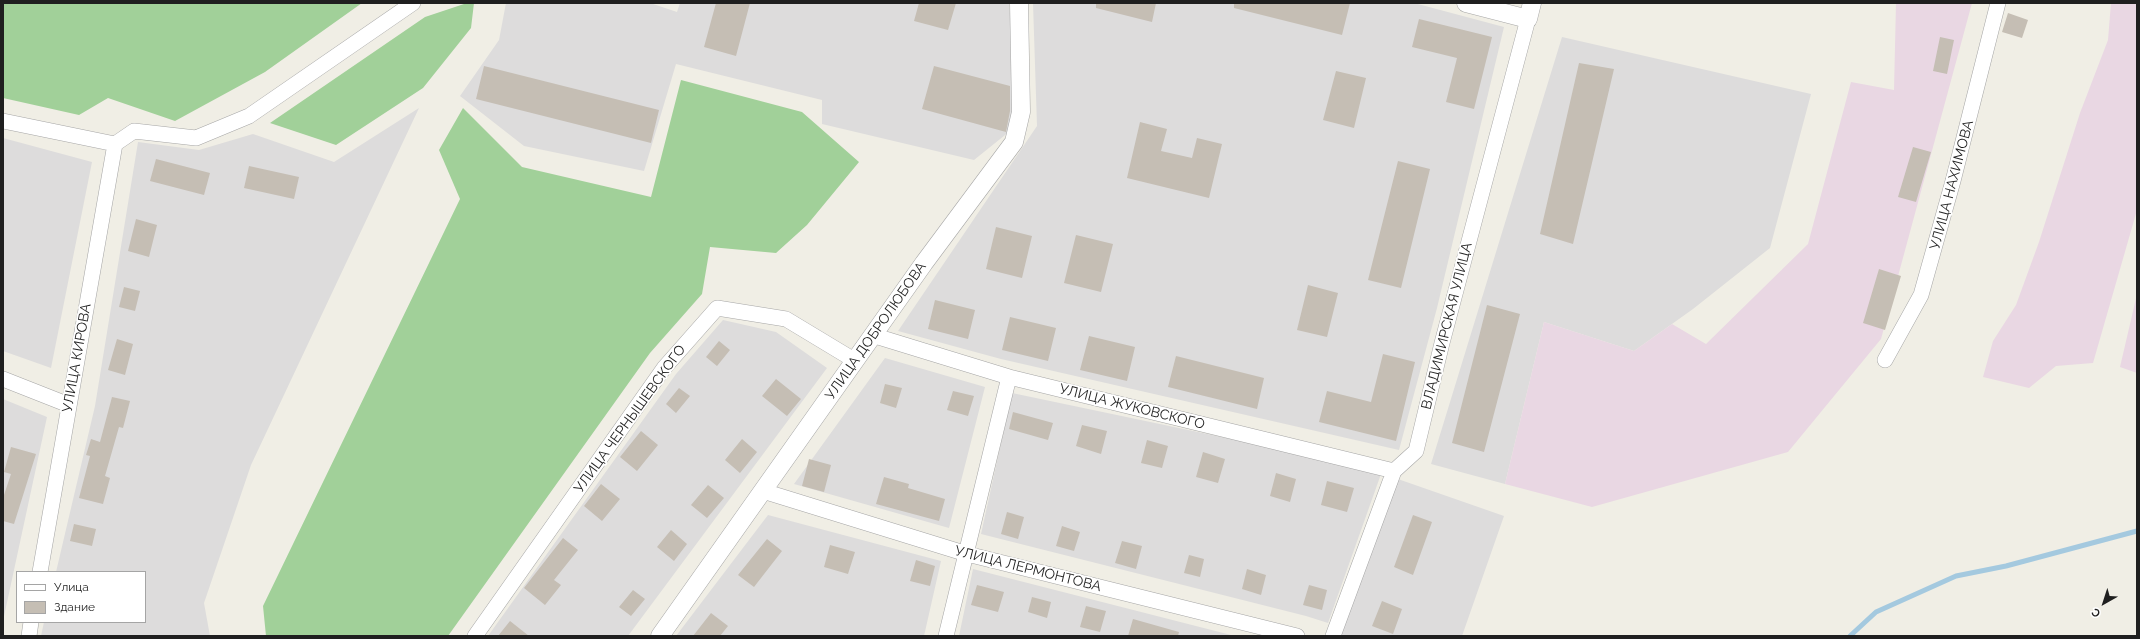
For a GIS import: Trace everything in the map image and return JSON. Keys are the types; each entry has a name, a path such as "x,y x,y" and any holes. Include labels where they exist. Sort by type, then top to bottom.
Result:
{"street":[{"path":"3,121 115,144 134,132 196,138 249,116 413,3"},
{"name":"УЛИЦА ДОБРОЛЮБОВА","path":"660,636 854,360 1014,142 1021,112 1019,3"},
{"path":"1466,3 1530,11"},
{"name":"УЛИЦА НАХИМОВА","path":"1885,360 1921,295 1955,173 1998,3"},
{"name":"ВЛАДИМИРСКАЯ УЛИЦА","path":"1333,636 1394,471 1416,451 1453,298 1530,11"},
{"name":"УЛИЦА КИРОВА","path":"40,571 115,144"},
{"name":"УЛИЦА ЧЕРНЫШЕВСКОГО","path":"475,636 664,368 717,308 786,319 854,360"},
{"name":"УЛИЦА ЖУКОВСКОГО","path":"872,335 1008,377 1394,471"},
{"path":"946,636 967,554 1008,377"},
{"path":"3,379 69,404"},
{"name":"УЛИЦА ЛЕРМОНТОВА","path":"762,491 967,554 1297,636"},
{"path":"29,636 31,623"}],"shaded area":[{"path":"506,3 650,3 677,12 680,3 1009,3 1020,123 974,160 822,124 822,100 676,64 644,171 524,146 460,96 499,40"},
{"path":"1033,3 1414,3 1504,27 1437,308 1399,450 1001,359 898,331 1037,126"},
{"path":"1896,3 1972,3 1881,339 1788,452 1592,507 1505,484 1544,322 1634,351 1672,324 1706,344 1808,244 1851,82 1894,90"},
{"path":"2111,3 2137,3 2137,210 2093,363 2056,366 2029,388 1983,377 1993,341 2016,305 2039,242 2080,113 2108,40"},
{"path":"1562,37 1811,94 1770,248 1693,309 1634,351 1544,322 1505,484 1431,464"},
{"path":"419,108 251,465 204,603 210,636 41,636 44,623 146,623 146,571 56,571 95,406 138,142 199,150 253,134 334,162"},
{"path":"3,138 92,162 51,368 3,351"},
{"path":"2137,294 2137,373 2120,367"},
{"path":"723,320 776,332 827,368 628,636 488,636 676,374"},
{"path":"885,358 985,387 949,528 794,484"},
{"path":"1012,393 1360,466 1381,474 1328,623 1306,616 981,534"},
{"path":"3,399 47,417 3,621"},
{"path":"1395,478 1504,516 1462,636 1340,636"},
{"path":"768,515 941,561 924,636 676,636"},
{"path":"973,569 1235,636 959,636"}],"green space":[{"path":"3,3 362,3 265,72 175,121 108,98 79,115 3,98"},
{"path":"467,3 474,3 471,28 423,88 336,145 270,123 425,17"},
{"path":"681,80 802,112 859,162 807,225 776,253 710,247 702,294 650,353 448,636 266,636 263,606 460,199 439,150 463,108 522,167 651,197"}],"building":[{"path":"716,3 750,3 736,56 704,47"},
{"path":"919,3 956,3 948,30 914,21"},
{"path":"1096,3 1156,3 1152,22 1096,8"},
{"path":"1234,3 1350,3 1342,35 1234,8"},
{"path":"2008,13 2028,20 2022,38 2002,32"},
{"path":"1419,19 1492,37 1474,109 1446,102 1457,58 1412,47"},
{"path":"1940,37 1954,40 1947,74 1933,71"},
{"path":"1579,63 1614,69 1573,244 1540,234"},
{"path":"484,66 659,110 651,143 476,99"},
{"path":"934,66 1010,86 1010,111 1006,132 922,109"},
{"path":"1336,71 1366,78 1354,128 1323,120"},
{"path":"1140,122 1167,129 1161,151 1192,158 1197,138 1222,144 1209,198 1127,178"},
{"path":"1913,147 1931,152 1916,202 1898,197"},
{"path":"156,159 210,173 204,195 150,181"},
{"path":"1398,161 1430,169 1401,288 1368,280"},
{"path":"249,166 299,177 294,199 244,188"},
{"path":"136,219 157,225 149,257 128,251"},
{"path":"996,227 1032,236 1022,278 986,269"},
{"path":"1076,235 1113,244 1101,292 1064,283"},
{"path":"1879,269 1901,276 1885,330 1863,323"},
{"path":"1308,285 1338,293 1327,337 1297,330"},
{"path":"124,287 140,291 135,311 119,307"},
{"path":"935,300 975,310 968,339 928,329"},
{"path":"1487,305 1520,314 1484,452 1452,443"},
{"path":"1010,317 1056,328 1048,361 1002,350"},
{"path":"1089,336 1135,347 1127,381 1080,370"},
{"path":"117,339 133,344 125,375 108,370"},
{"path":"719,341 730,350 717,366 706,357"},
{"path":"1383,354 1415,362 1396,441 1319,422 1327,391 1371,402"},
{"path":"1176,356 1264,378 1257,409 1168,387"},
{"path":"776,379 801,399 787,416 762,396"},
{"path":"885,384 902,388 896,408 880,403"},
{"path":"679,388 690,396 676,413 666,404"},
{"path":"953,391 974,396 968,416 947,410"},
{"path":"112,397 130,401 123,428 119,427 105,476 110,478 103,504 79,498 90,456 86,455 91,439 100,442"},
{"path":"1013,412 1053,423 1048,440 1009,429"},
{"path":"1082,425 1107,431 1101,454 1076,446"},
{"path":"641,431 658,445 637,471 620,457"},
{"path":"742,439 757,452 740,473 725,460"},
{"path":"1147,440 1168,446 1162,468 1141,463"},
{"path":"11,447 36,454 14,524 3,521 3,498 11,474 4,472"},
{"path":"1203,452 1225,459 1218,483 1196,477"},
{"path":"809,459 831,465 824,492 802,486"},
{"path":"1276,473 1296,479 1290,502 1270,496"},
{"path":"884,477 909,484 908,488 945,499 939,521 876,504"},
{"path":"1327,481 1354,488 1347,512 1321,505"},
{"path":"601,484 620,499 602,521 584,506"},
{"path":"708,485 724,498 707,518 691,505"},
{"path":"1007,512 1024,517 1018,539 1001,534"},
{"path":"1413,515 1432,522 1413,575 1394,567"},
{"path":"74,524 96,529 92,546 70,541"},
{"path":"1062,526 1080,532 1074,551 1056,546"},
{"path":"671,530 687,544 674,561 657,547"},
{"path":"563,538 578,550 554,580 561,585 545,605 524,588"},
{"path":"767,539 782,551 754,587 738,575"},
{"path":"1122,541 1142,546 1136,569 1115,563"},
{"path":"830,545 855,552 848,574 824,567"},
{"path":"1189,555 1204,559 1200,577 1184,573"},
{"path":"916,560 935,566 930,586 910,581"},
{"path":"1247,569 1266,575 1261,595 1242,589"},
{"path":"977,585 1004,592 998,612 971,605"},
{"path":"1309,585 1327,590 1322,610 1303,605"},
{"path":"633,590 645,599 631,616 619,607"},
{"path":"1032,597 1051,602 1047,618 1028,612"},
{"path":"1382,601 1402,609 1393,634 1372,626"},
{"path":"1086,606 1106,611 1100,632 1080,627"},
{"path":"711,613 728,626 720,636 693,636"},
{"path":"1133,619 1179,632 1178,636 1128,636"},
{"path":"510,621 529,636 498,636"}],"waterway":[{"path":"1850,636 1876,612 1956,576 2006,566 2137,531"}]}
